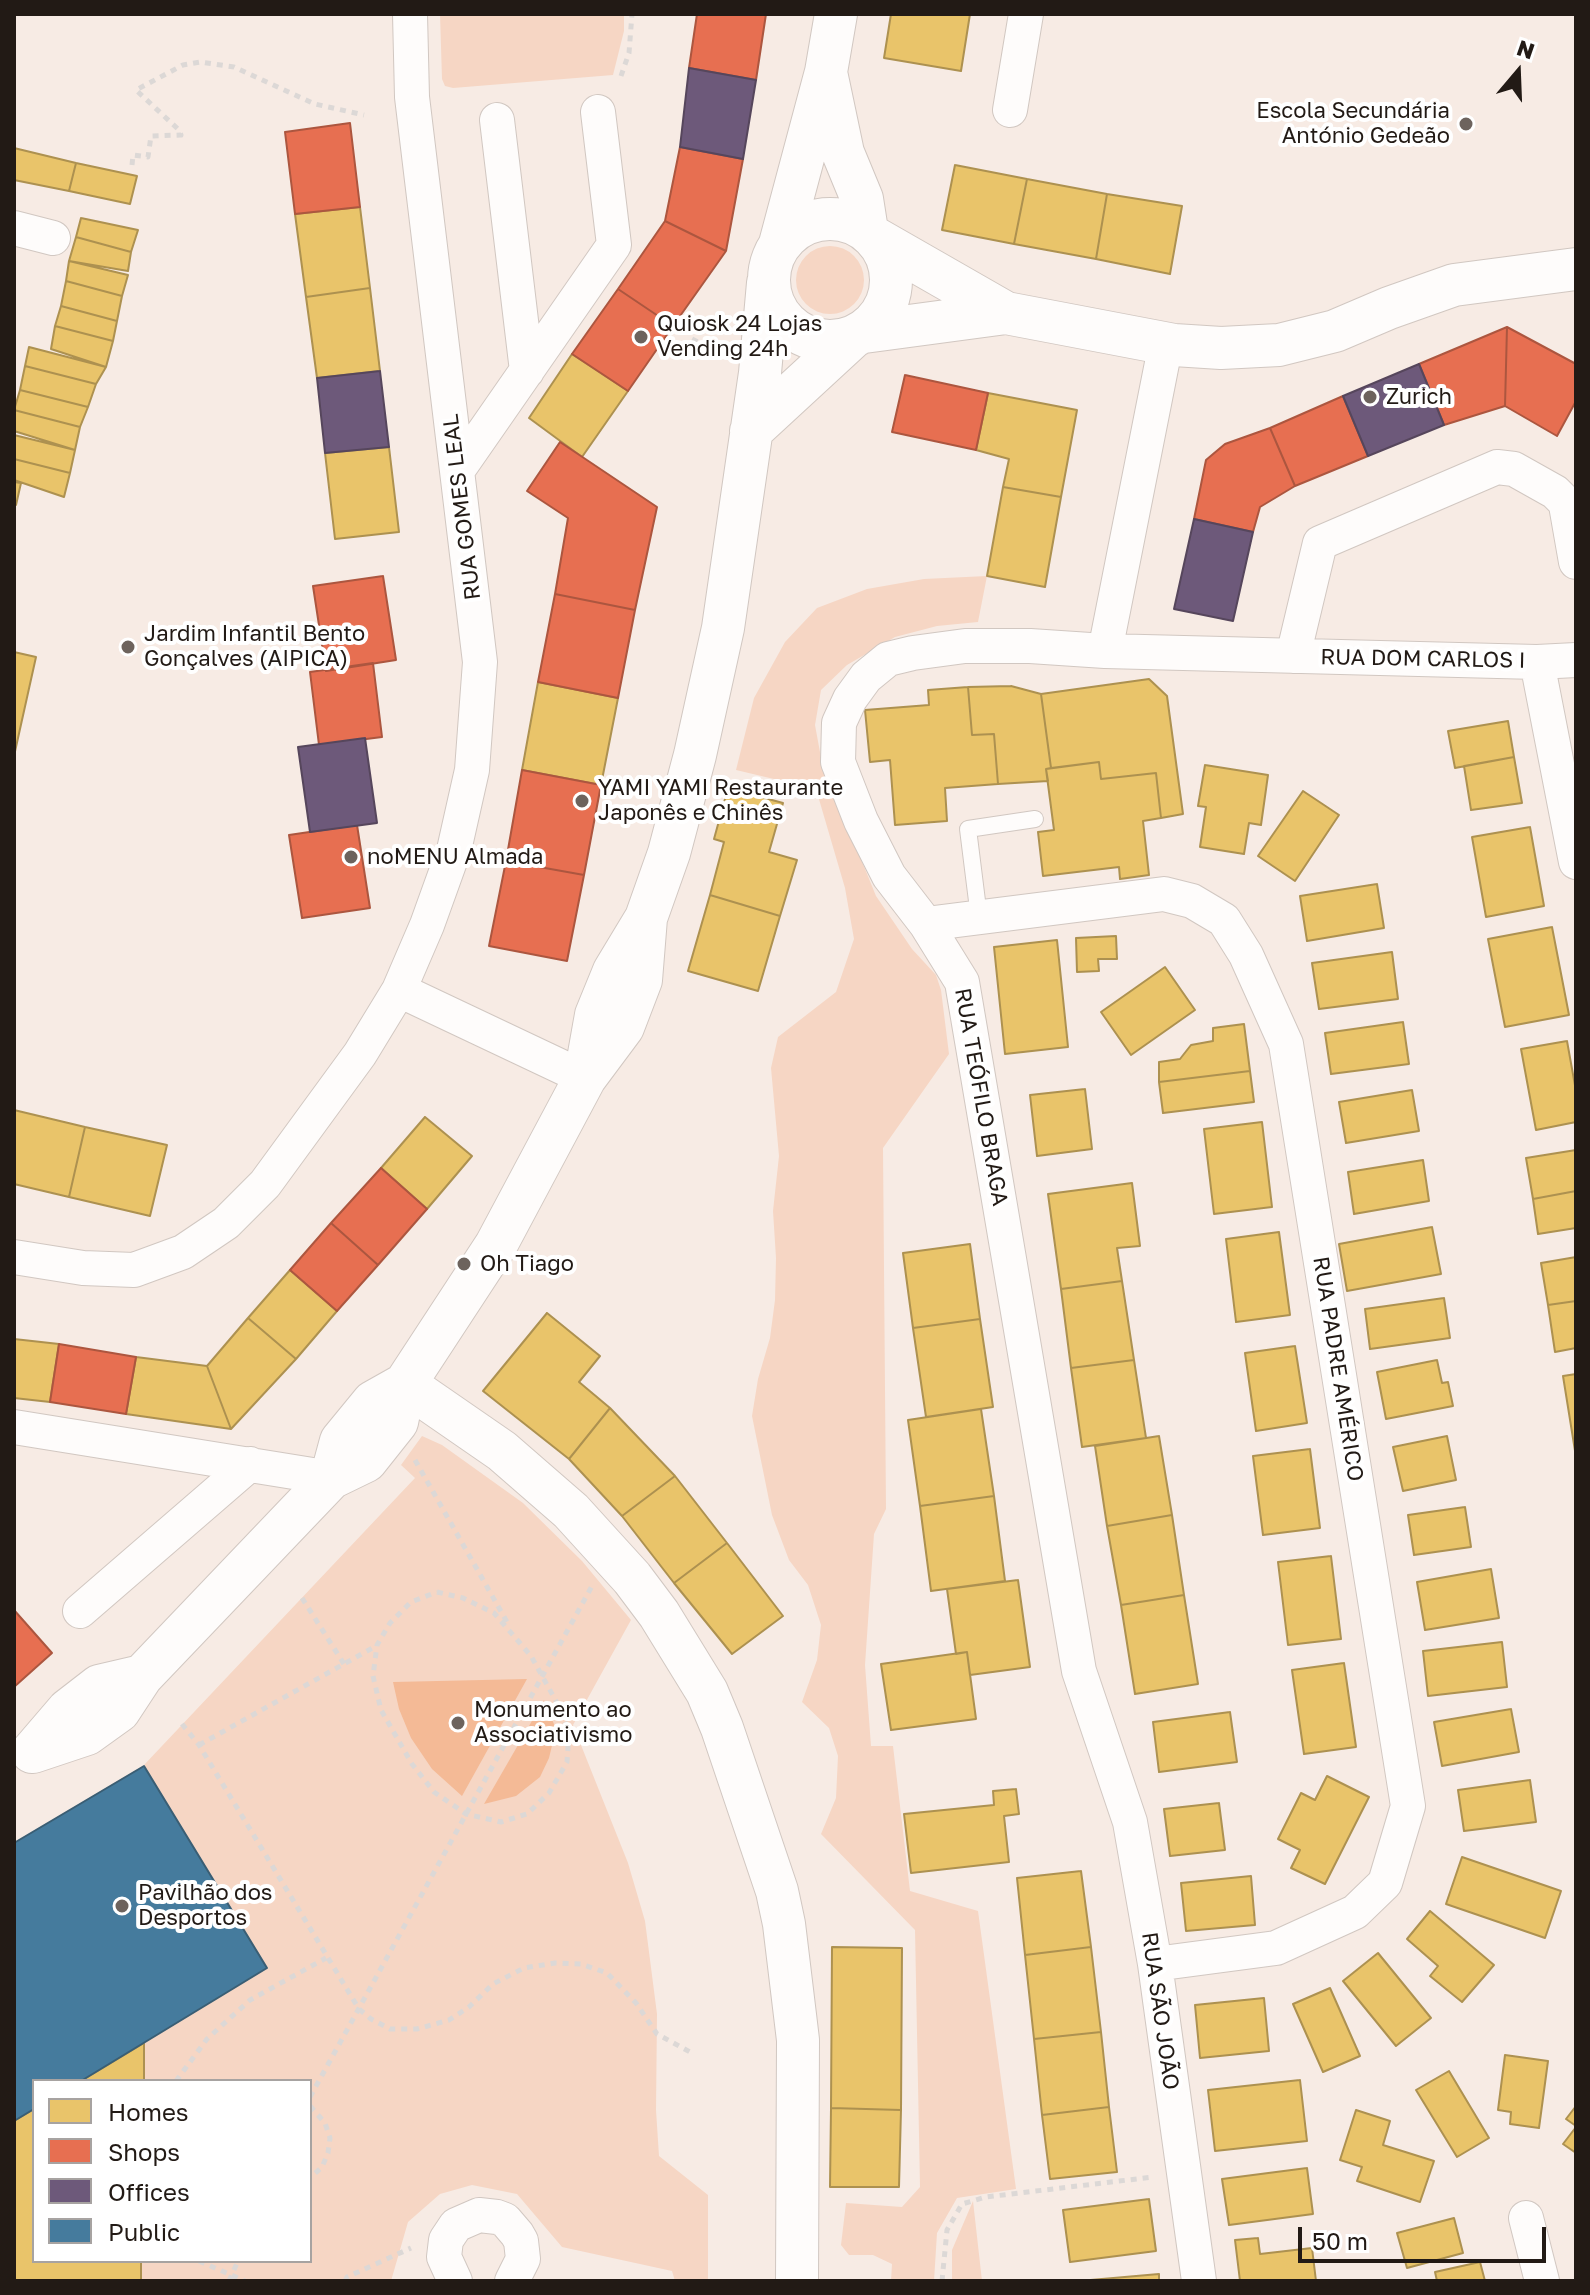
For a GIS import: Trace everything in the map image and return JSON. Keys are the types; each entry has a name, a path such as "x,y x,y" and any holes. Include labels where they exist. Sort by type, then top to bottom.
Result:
{"street":[{"name":"RUA GOMES LEAL","path":"14,1257 83,1268 134,1270 183,1252 226,1223 274,1173 360,1054 399,990 454,850 472,770 480,662 412,97 410,14"},
{"path":"23,1758 68,1710 99,1686 142,1676 331,1478 366,1461 397,1422 405,1384 496,1245 585,1078 623,1027 641,980 646,918 673,839 723,628 760,373 771,263 780,244 826,72 836,14"},
{"path":"1010,110 1026,14"},
{"path":"751,431 880,316 891,287 890,266 871,234 862,199 843,153 826,72"},
{"path":"457,471 614,245 598,112"},
{"path":"497,120 527,371"},
{"path":"780,244 796,229 826,219 847,221 1006,313"},
{"path":"14,228 53,238"},
{"path":"768,283 779,314 793,329 823,341 1006,313 1166,343 1221,348 1279,345 1335,331 1445,288 1576,269"},
{"path":"1105,651 1166,343"},
{"path":"1293,656 1320,543 1497,467 1514,469 1555,492 1563,500 1576,562"},
{"name":"RUA TEÓFILO BRAGA","path":"1105,651 965,646 888,659 866,677 850,699 839,723 838,762 861,821 889,876 926,924 962,982 1079,1671 1105,1745"},
{"name":"RUA DOM CARLOS I","path":"1105,651 1537,662 1576,862"},
{"path":"1537,662 1576,660"},
{"name":"RUA PADRE AMÉRICO","path":"926,924 1164,894 1192,901 1224,920 1246,955 1286,1044 1408,1806 1385,1883 1355,1912 1276,1948 1155,1964"},
{"path":"399,990 585,1078"},
{"path":"331,1478 341,1441 373,1402 405,1384"},
{"path":"405,1384 502,1451 538,1480 603,1543 659,1614 707,1692 777,1891 792,1978 798,2040 797,2281"},
{"path":"14,1427 331,1478"},
{"path":"80,1611 250,1464"},
{"name":"RUA SÃO JOÃO","path":"1105,1745 1130,1822 1155,1964 1199,2281"},
{"path":"455,2281 444,2257 446,2240 456,2225 479,2215 505,2220 521,2241 523,2259 512,2281"},
{"path":"1526,2218 1542,2281"}],"lane":[{"path":"979,917 968,829 1035,819"}],"path":[{"path":"621,76 633,31 632,14"},
{"path":"132,165 133,155 148,157 151,136 181,135 136,90 183,65 200,62 234,67 315,104 364,115"},
{"path":"373,1452 410,1453 511,1630 543,1674 569,1732 567,1762 549,1793 527,1814 501,1822 466,1814 434,1792 412,1764 381,1710 373,1676 377,1645 390,1623 411,1602 437,1592 463,1598 494,1613 511,1630"},
{"path":"312,2093 602,1568 603,1543"},
{"path":"302,1598 344,1664"},
{"path":"199,1745 377,1645"},
{"path":"182,1724 199,1745 326,1958 359,2009 371,2019 390,2029 417,2029 449,2020 469,2007 493,1984 524,1968 555,1963 581,1964 607,1973 636,2003 657,2034 690,2052"},
{"path":"177,2079 207,2039 250,2000 326,1958"},
{"path":"312,2108 325,2123 330,2138 322,2167 312,2176"},
{"path":"942,2281 947,2230 962,2204 986,2197 1184,2174"},
{"path":"345,2281 347,2277 413,2247"},
{"path":"203,2263 230,2278 245,2281"}],"shaded area":[{"path":"440,14 624,14 624,31 613,75 453,88 445,86 442,79"},
{"path":"830,246 854,256 864,280 854,304 830,314 806,304 796,280 806,256"},
{"path":"987,576 978,622 937,626 895,637 847,665 821,690 815,725 822,763 876,896 912,949 936,975 941,990 949,1054 883,1148 886,1509 874,1534 865,1665 871,1746 893,1746 910,1891 978,1911 1016,2189 957,2198 937,2233 934,2281 891,2281 892,2264 873,2255 849,2255 841,2245 846,2203 902,2207 920,2187 915,1930 821,1834 836,1798 838,1756 829,1728 802,1702 817,1660 821,1625 808,1585 789,1560 772,1515 752,1416 758,1379 770,1338 775,1300 773,1211 779,1156 771,1068 778,1037 836,992 854,939 845,888 816,789 736,770 754,698 785,642 817,608 867,589 924,579"},
{"path":"422,1436 442,1445 523,1503 582,1561 631,1620 573,1725 628,1863 645,1921 657,2014 659,2156 708,2195 708,2281 675,2281 672,2271 562,2247 517,2194 472,2185 440,2194 408,2222 391,2281 14,2281 14,1843 144,1765 415,1478 401,1465"},
{"path":"527,1679 462,1796 432,1769 411,1738 399,1709 393,1682"},
{"path":"544,1700 556,1729 549,1758 540,1777 516,1796 484,1804"},
{"path":"973,2201 982,2281 952,2281 952,2250"}],"building: Homes":[{"path":"891,14 970,14 961,71 884,58"},
{"path":"14,148 76,163 69,191 14,180"},
{"path":"76,163 137,176 130,204 69,191"},
{"path":"955,165 1027,179 1014,244 942,230"},
{"path":"1027,179 1107,194 1096,259 1014,244"},
{"path":"1107,194 1182,206 1170,274 1096,259"},
{"path":"360,207 370,288 306,297 295,214"},
{"path":"81,218 138,230 131,252 76,237"},
{"path":"76,237 131,252 128,271 69,261"},
{"path":"69,261 128,275 122,296 66,281"},
{"path":"66,281 122,296 117,321 61,306"},
{"path":"370,288 380,371 317,378 306,297"},
{"path":"61,306 117,321 113,341 55,326"},
{"path":"55,326 113,341 106,367 51,349"},
{"path":"29,347 106,367 96,384 25,366"},
{"path":"572,354 628,391 582,457 529,418"},
{"path":"25,366 96,384 88,407 20,390"},
{"path":"20,390 88,407 80,427 14,410"},
{"path":"988,393 1077,410 1061,497 1003,487 1009,459 976,450"},
{"path":"14,410 80,427 75,450 14,431"},
{"path":"14,435 75,450 70,473 14,459"},
{"path":"389,447 399,532 335,539 325,453"},
{"path":"14,459 70,473 64,497 14,480"},
{"path":"14,482 21,483 16,505 14,505"},
{"path":"1003,487 1061,497 1045,587 987,576"},
{"path":"14,652 36,657 14,756"},
{"path":"1149,679 1167,696 1183,814 1161,818 1156,773 1101,779 1099,762 1051,768 1041,694"},
{"path":"538,682 618,698 601,785 522,770"},
{"path":"1011,686 1041,694 1051,768 1046,769 1048,781 998,784 994,734 972,735 968,687"},
{"path":"968,687 972,735 994,734 998,784 945,788 947,821 895,825 890,760 870,762 865,710 929,705 928,690"},
{"path":"1508,721 1514,757 1455,768 1448,731"},
{"path":"1514,757 1522,803 1471,810 1464,766"},
{"path":"1099,762 1101,779 1156,773 1161,818 1143,821 1149,875 1120,879 1119,867 1043,876 1038,832 1054,830 1046,769"},
{"path":"1205,765 1268,775 1261,825 1249,823 1244,854 1200,847 1206,807 1198,806"},
{"path":"728,788 783,803 769,852 797,860 780,916 710,895 724,842 714,839"},
{"path":"1303,791 1339,815 1295,881 1258,856"},
{"path":"1530,827 1544,906 1486,917 1472,837"},
{"path":"1377,884 1384,928 1307,941 1300,896"},
{"path":"710,895 780,916 758,991 688,971"},
{"path":"1552,927 1569,1015 1505,1027 1488,939"},
{"path":"1116,936 1117,959 1098,959 1099,971 1077,972 1076,938"},
{"path":"1057,940 1068,1047 1005,1054 994,947"},
{"path":"1392,952 1398,999 1319,1009 1312,963"},
{"path":"1165,967 1195,1010 1131,1055 1101,1012"},
{"path":"1403,1022 1409,1064 1331,1074 1325,1033"},
{"path":"1244,1024 1250,1071 1159,1082 1159,1062 1180,1059 1191,1045 1213,1041 1213,1028"},
{"path":"1567,1041 1576,1091 1576,1122 1536,1130 1521,1049"},
{"path":"1250,1071 1254,1102 1163,1113 1159,1082"},
{"path":"1085,1089 1092,1149 1037,1156 1030,1095"},
{"path":"1412,1090 1419,1131 1346,1143 1339,1102"},
{"path":"14,1110 85,1127 69,1197 14,1184"},
{"path":"425,1117 472,1156 427,1209 381,1168"},
{"path":"1262,1122 1272,1207 1214,1214 1204,1129"},
{"path":"85,1127 167,1145 150,1216 69,1197"},
{"path":"1576,1150 1576,1191 1533,1199 1526,1158"},
{"path":"1423,1160 1429,1201 1354,1214 1348,1172"},
{"path":"1132,1183 1140,1246 1117,1248 1122,1281 1061,1289 1048,1194"},
{"path":"1576,1191 1576,1228 1538,1234 1533,1199"},
{"path":"1432,1227 1441,1274 1347,1291 1339,1244"},
{"path":"1279,1232 1290,1315 1236,1322 1226,1239"},
{"path":"970,1244 980,1319 913,1328 903,1253"},
{"path":"1576,1257 1576,1301 1548,1305 1541,1263"},
{"path":"290,1270 337,1311 296,1359 248,1318"},
{"path":"1122,1281 1134,1360 1071,1368 1061,1289"},
{"path":"1444,1298 1450,1338 1370,1349 1365,1309"},
{"path":"1576,1301 1576,1348 1555,1352 1548,1305"},
{"path":"547,1313 600,1356 579,1382 610,1408 569,1459 483,1391"},
{"path":"248,1318 296,1359 231,1429 207,1366"},
{"path":"980,1319 993,1407 926,1417 913,1328"},
{"path":"14,1339 59,1344 50,1402 14,1398"},
{"path":"1295,1346 1307,1423 1256,1431 1245,1353"},
{"path":"136,1357 207,1366 231,1429 126,1414"},
{"path":"1134,1360 1146,1438 1082,1447 1071,1368"},
{"path":"1437,1360 1442,1383 1448,1382 1453,1406 1386,1419 1377,1372"},
{"path":"1576,1374 1576,1457 1563,1376"},
{"path":"610,1408 675,1476 622,1516 569,1459"},
{"path":"981,1409 994,1496 920,1506 908,1420"},
{"path":"1159,1436 1172,1515 1107,1526 1095,1446"},
{"path":"1447,1436 1456,1480 1403,1491 1393,1447"},
{"path":"1310,1449 1320,1528 1263,1535 1253,1456"},
{"path":"675,1476 727,1543 674,1583 622,1516"},
{"path":"994,1496 1005,1581 931,1591 920,1506"},
{"path":"1465,1507 1471,1547 1414,1555 1408,1515"},
{"path":"1172,1515 1184,1595 1121,1605 1107,1526"},
{"path":"727,1543 783,1616 732,1654 674,1583"},
{"path":"1331,1556 1341,1639 1288,1645 1278,1562"},
{"path":"1491,1569 1499,1618 1425,1630 1417,1582"},
{"path":"1018,1580 1030,1667 970,1675 967,1652 956,1654 947,1589"},
{"path":"1184,1595 1198,1684 1135,1694 1121,1605"},
{"path":"1502,1642 1507,1687 1428,1696 1423,1651"},
{"path":"967,1652 976,1719 891,1730 881,1664"},
{"path":"1344,1663 1356,1747 1304,1754 1292,1670"},
{"path":"1511,1709 1519,1752 1442,1766 1434,1722"},
{"path":"1230,1712 1237,1762 1159,1772 1153,1722"},
{"path":"1327,1776 1369,1797 1325,1884 1291,1868 1300,1850 1278,1839 1301,1793 1315,1800"},
{"path":"1530,1780 1536,1822 1464,1831 1458,1790"},
{"path":"1016,1789 1019,1814 1004,1816 1009,1862 911,1873 904,1814 994,1805 993,1791"},
{"path":"1219,1803 1225,1850 1170,1856 1164,1809"},
{"path":"1462,1857 1561,1891 1545,1938 1446,1904"},
{"path":"1081,1871 1091,1947 1025,1955 1017,1878"},
{"path":"1251,1876 1255,1925 1186,1931 1181,1883"},
{"path":"1430,1911 1494,1965 1462,2002 1430,1976 1438,1966 1407,1939"},
{"path":"832,1947 902,1948 901,2110 831,2108"},
{"path":"1091,1947 1101,2032 1034,2039 1025,1955"},
{"path":"1378,1953 1431,2018 1396,2046 1343,1981"},
{"path":"1330,1988 1360,2056 1323,2072 1293,2004"},
{"path":"1264,1998 1269,2051 1200,2058 1195,2005"},
{"path":"1101,2032 1109,2107 1042,2115 1034,2039"},
{"path":"144,2043 144,2079 84,2079"},
{"path":"1505,2055 1548,2061 1539,2128 1510,2124 1511,2112 1498,2110"},
{"path":"1449,2071 1489,2138 1457,2157 1416,2090"},
{"path":"1300,2080 1307,2141 1215,2151 1208,2090"},
{"path":"1576,2106 1576,2126 1566,2119"},
{"path":"1109,2107 1117,2172 1050,2179 1042,2115"},
{"path":"831,2108 901,2110 899,2187 830,2187"},
{"path":"32,2110 32,2263 141,2263 141,2281 14,2281 14,2121"},
{"path":"1356,2110 1390,2121 1383,2145 1434,2161 1420,2202 1357,2181 1362,2167 1340,2160"},
{"path":"1576,2127 1576,2153 1563,2144"},
{"path":"1307,2168 1313,2214 1229,2225 1222,2179"},
{"path":"1149,2199 1156,2251 1070,2262 1063,2210"},
{"path":"1454,2218 1463,2253 1407,2268 1397,2233"},
{"path":"1258,2238 1260,2254 1312,2248 1316,2281 1240,2281 1235,2240"},
{"path":"1480,2262 1485,2281 1437,2281 1435,2272"},
{"path":"1159,2274 1159,2281 1079,2281"}],"building: Shops":[{"path":"697,14 766,14 756,80 689,68"},
{"path":"350,123 360,207 295,214 285,132"},
{"path":"680,147 743,159 726,251 665,221"},
{"path":"665,221 726,251 673,326 618,289"},
{"path":"618,289 673,326 628,391 572,354"},
{"path":"1507,327 1576,364 1576,401 1557,436 1505,406"},
{"path":"1507,327 1505,406 1444,425 1419,364"},
{"path":"905,375 988,393 976,450 892,432"},
{"path":"1343,396 1368,456 1295,486 1270,428"},
{"path":"1270,428 1295,486 1260,507 1253,532 1194,519 1206,460 1225,444"},
{"path":"560,442 657,507 635,610 555,594 568,518 527,491"},
{"path":"383,576 396,660 326,671 313,586"},
{"path":"555,594 635,610 618,698 538,682"},
{"path":"373,663 382,737 319,745 310,672"},
{"path":"522,770 601,785 584,875 506,861"},
{"path":"357,825 370,908 302,918 289,835"},
{"path":"506,861 584,875 567,961 489,946"},
{"path":"381,1168 427,1209 378,1265 331,1223"},
{"path":"331,1223 378,1265 337,1311 290,1270"},
{"path":"59,1344 136,1357 126,1414 50,1402"},
{"path":"14,1610 52,1653 14,1687"}],"building: Offices":[{"path":"689,68 756,80 743,159 680,147"},
{"path":"1419,364 1444,425 1368,456 1343,396"},
{"path":"380,371 389,447 325,453 317,378"},
{"path":"1194,519 1253,532 1233,621 1174,609"},
{"path":"365,738 377,823 310,832 298,747"}],"building: Public":[{"name":"Pavilhão dos Desportos","path":"144,1766 267,1968 84,2079 32,2079 32,2110 14,2121 14,1843"}],"place":[{"name":"Escola Secundária António Gedeão","path":"1466,124"},
{"name":"Quiosk 24 Lojas Vending 24h","path":"641,337"},
{"name":"Zurich","path":"1370,397"},
{"name":"Jardim Infantil Bento Gonçalves (AIPICA)","path":"128,647"},
{"name":"YAMI YAMI Restaurante Japonês e Chinês","path":"582,801"},
{"name":"noMENU Almada","path":"351,857"},
{"name":"Oh Tiago","path":"464,1264"},
{"name":"Monumento ao Associativismo","path":"458,1723"},
{"name":"Pavilhão dos Desportos","path":"122,1906"}]}
